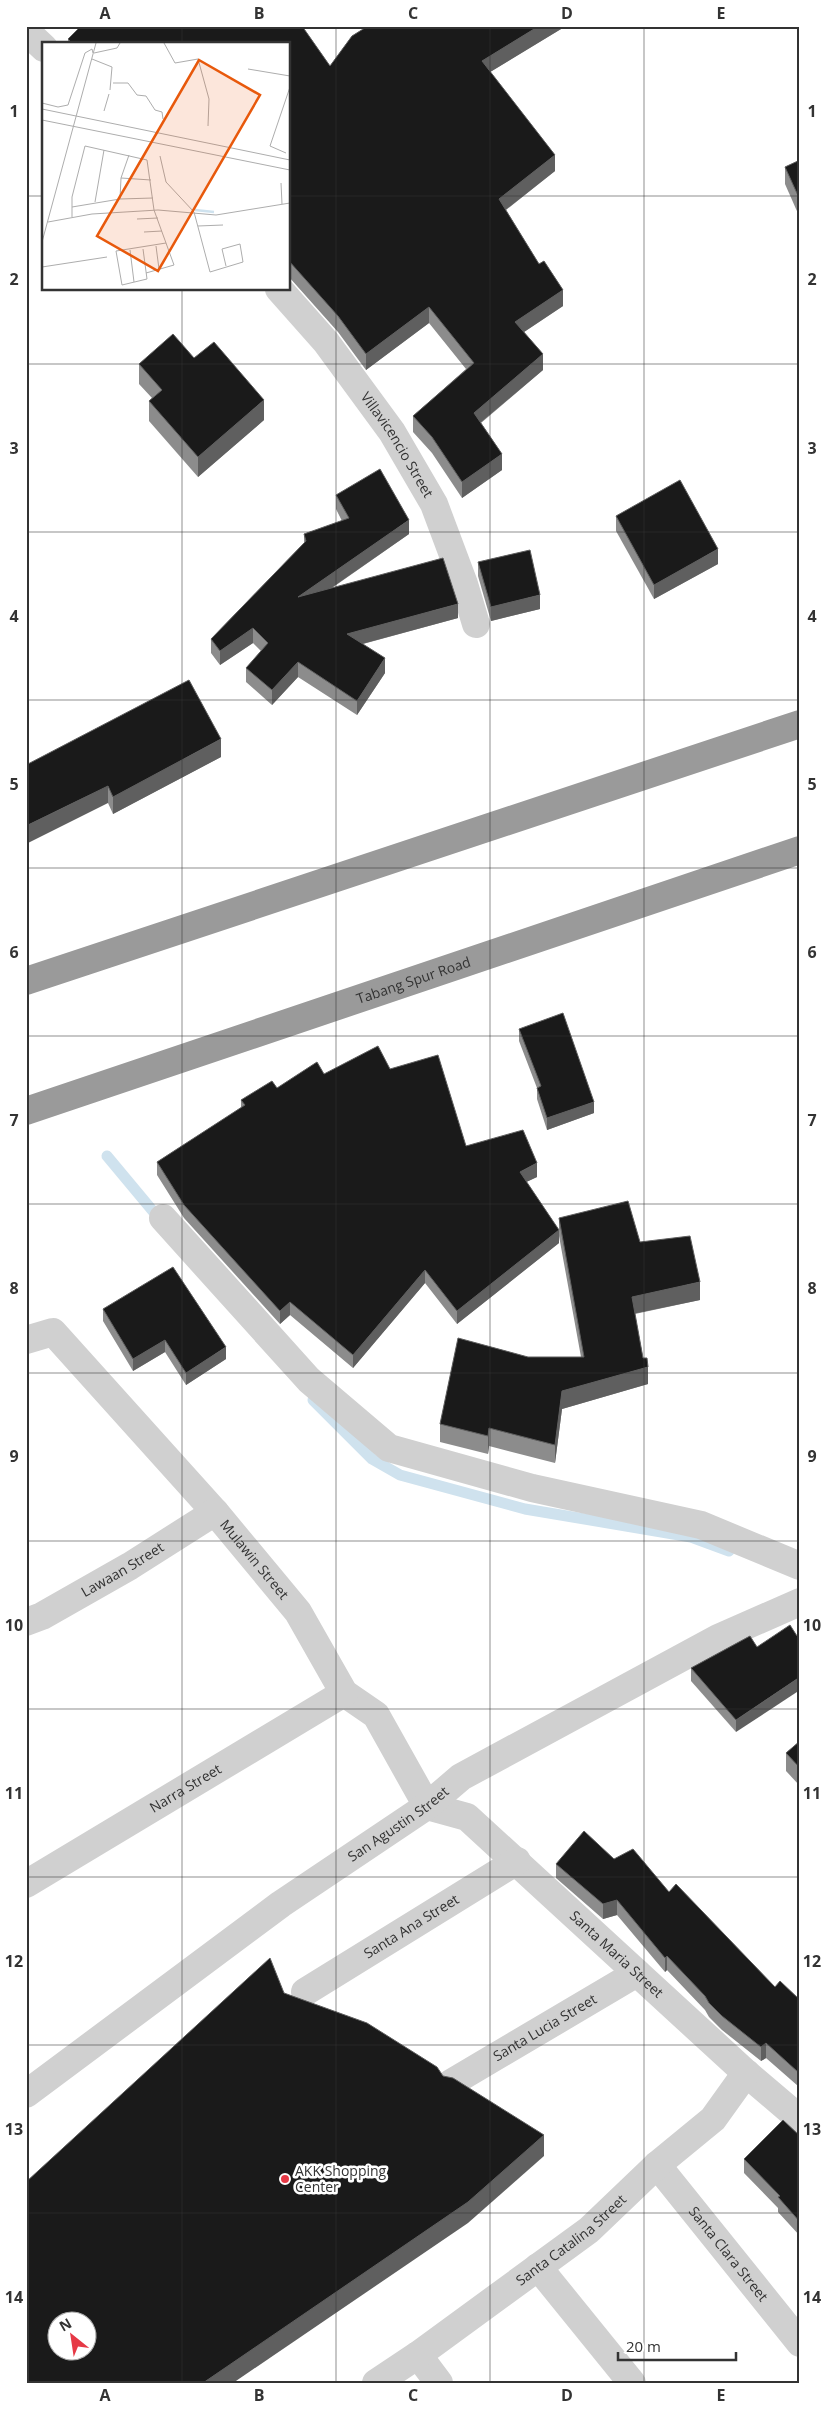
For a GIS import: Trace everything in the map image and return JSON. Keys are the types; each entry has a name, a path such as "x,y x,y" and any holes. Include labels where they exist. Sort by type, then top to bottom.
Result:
{"highway":[{"path":"26,981 800,724"},
{"name":"Tabang Spur Road","path":"26,1111 800,850"}],"street":[{"path":"26,32 42,46"},
{"name":"Villavicencio Street","path":"280,290 326,342 392,432 434,504 464,584 476,624"},
{"path":"163,1218 309,1380 389,1448 532,1488 701,1525 800,1566"},
{"name":"Mulawin Street","path":"26,1340 53,1332 215,1512 298,1612 344,1693 376,1715 427,1806"},
{"name":"Lawaan Street","path":"26,1622 42,1616 130,1566 215,1512"},
{"name":"San Agustin Street","path":"26,2094 281,1904 427,1806 461,1777 718,1638 800,1602"},
{"name":"Narra Street","path":"26,1884 344,1693"},
{"name":"Santa Maria Street","path":"427,1806 467,1817 746,2073 800,2119"},
{"name":"Santa Ana Street","path":"305,1992 517,1861"},
{"name":"Santa Lucia Street","path":"451,2083 637,1973"},
{"name":"Santa Catalina Street","path":"376,2383 418,2355 589,2230 657,2166 713,2119 746,2073"},
{"name":"Santa Clara Street","path":"657,2166 800,2343"},
{"path":"538,2267 632,2383"},
{"path":"418,2355 439,2383"}],"building":[{"path":"81,26 302,26 330,66 352,36 368,26 539,26 482,61 555,155 499,199 539,264 544,261 563,290 515,322 543,354 474,413 502,454 462,482 432,437 413,416 474,363 429,307 366,354 338,316 290,262 290,42 71,42 68,39"},
{"path":"800,160 800,200 785,167"},
{"path":"173,334 194,358 214,342 264,400 198,457 149,401 162,390 139,364"},
{"path":"380,469 409,520 298,597 443,558 458,604 347,634 385,658 357,701 298,662 272,690 246,668 268,643 253,628 220,651 211,639 306,541 304,534 349,518 336,495"},
{"path":"680,480 718,549 654,585 616,516"},
{"path":"530,550 540,595 491,607 478,562"},
{"path":"189,680 221,739 113,797 108,786 26,826 26,765"},
{"path":"563,1013 594,1102 547,1118 537,1088 541,1086 519,1029"},
{"path":"378,1046 390,1069 438,1055 466,1146 523,1130 537,1163 520,1172 559,1230 457,1311 425,1270 353,1355 290,1302 280,1311 184,1205 157,1162 245,1105 241,1100 272,1081 277,1088 317,1062 324,1074"},
{"path":"628,1201 640,1242 690,1236 700,1282 632,1297 643,1358 647,1358 648,1367 562,1391 555,1445 489,1428 488,1436 440,1424 458,1338 528,1357 584,1357 559,1218"},
{"path":"173,1267 226,1347 186,1373 165,1340 133,1359 103,1309"},
{"path":"790,1625 797,1636 800,1634 800,1677 736,1720 691,1668 750,1636 757,1647"},
{"path":"800,1741 800,1768 786,1753"},
{"path":"584,1831 614,1859 633,1849 669,1892 676,1884 775,1987 780,1981 800,2000 800,2070 798,2072 766,2043 761,2047 722,2016 667,1956 665,1958 617,1900 603,1904 556,1864"},
{"name":"AKK Shopping Center","path":"270,1958 284,1993 367,2023 437,2067 443,2076 453,2078 544,2135 468,2202 203,2383 26,2383 26,2182"},
{"path":"783,2120 800,2136 800,2222 778,2197 780,2196 744,2159"}],"waterway":[{"path":"107,1156 162,1222"},
{"path":"313,1400 372,1459 400,1475 525,1509 691,1537 729,1551"}],"place":[{"name":"AKK Shopping Center","path":"285,2179"}]}
